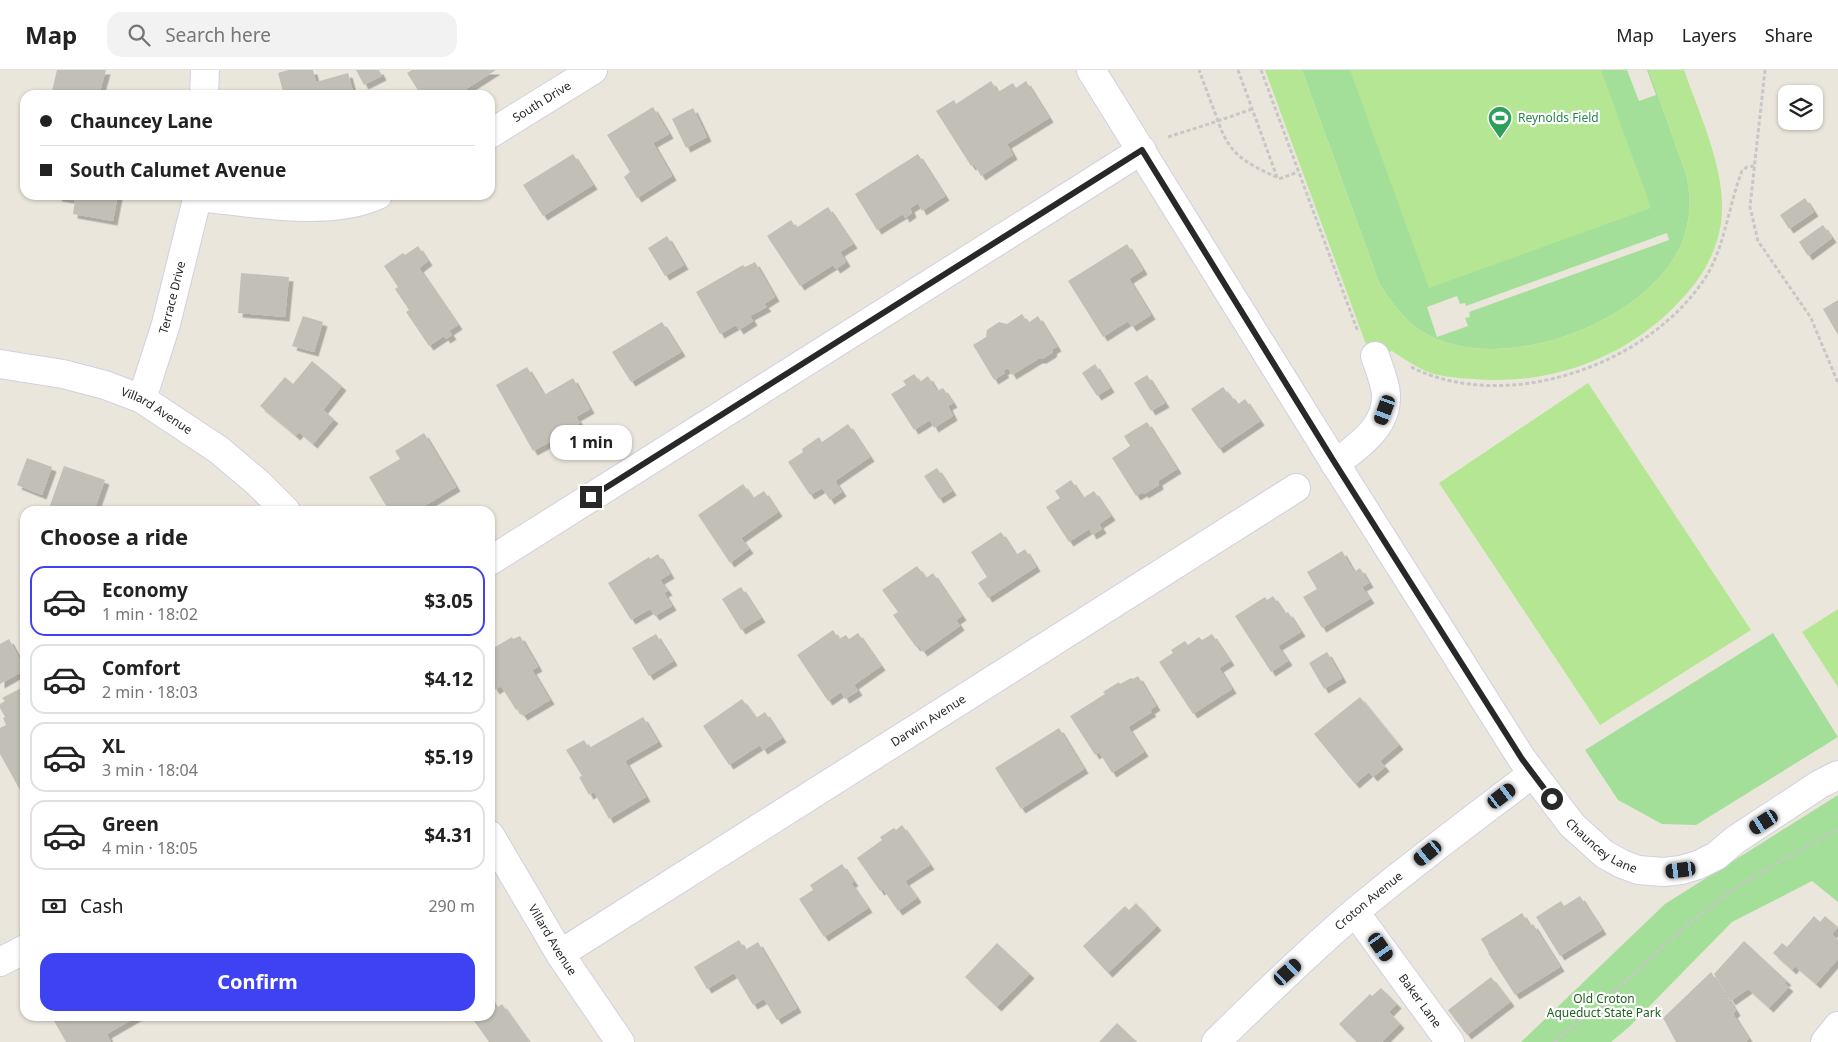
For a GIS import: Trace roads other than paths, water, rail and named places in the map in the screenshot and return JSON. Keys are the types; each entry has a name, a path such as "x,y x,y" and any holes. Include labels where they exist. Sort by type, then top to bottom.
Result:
{"street":[{"path":"204,90 206,70"},
{"name":"South Drive","path":"495,131 593,70"},
{"name":"Chauncey Lane","path":"1091,70 1154,144 1335,464 1532,774 1572,825 1604,854 1622,864 1638,870 1664,872 1681,870 1698,865 1716,856 1735,840 1820,784 1838,775"},
{"path":"495,558 1154,144"},
{"name":"Terrace Drive","path":"142,399 166,324 197,200"},
{"path":"234,200 278,205 333,207 359,200"},
{"path":"1335,464 1374,430 1385,410 1386,393 1376,358"},
{"name":"Villard Avenue","path":"0,364 63,374 105,385 142,399 219,450 258,483 281,506"},
{"name":"Darwin Avenue","path":"560,954 1296,488"},
{"name":"Croton Avenue","path":"1216,1042 1288,972 1355,912 1428,853 1532,774"},
{"name":"Villard Avenue","path":"495,844 560,954 620,1042"},
{"name":"Baker Lane","path":"1355,912 1450,1042"},
{"path":"0,962 20,952"},
{"path":"1825,1042 1838,1026"}],"place":[{"name":"Reynolds Field","path":"1500,139"}],"park label":[{"name":"Old Croton Aqueduct State Park","path":"1604,1006"}]}
